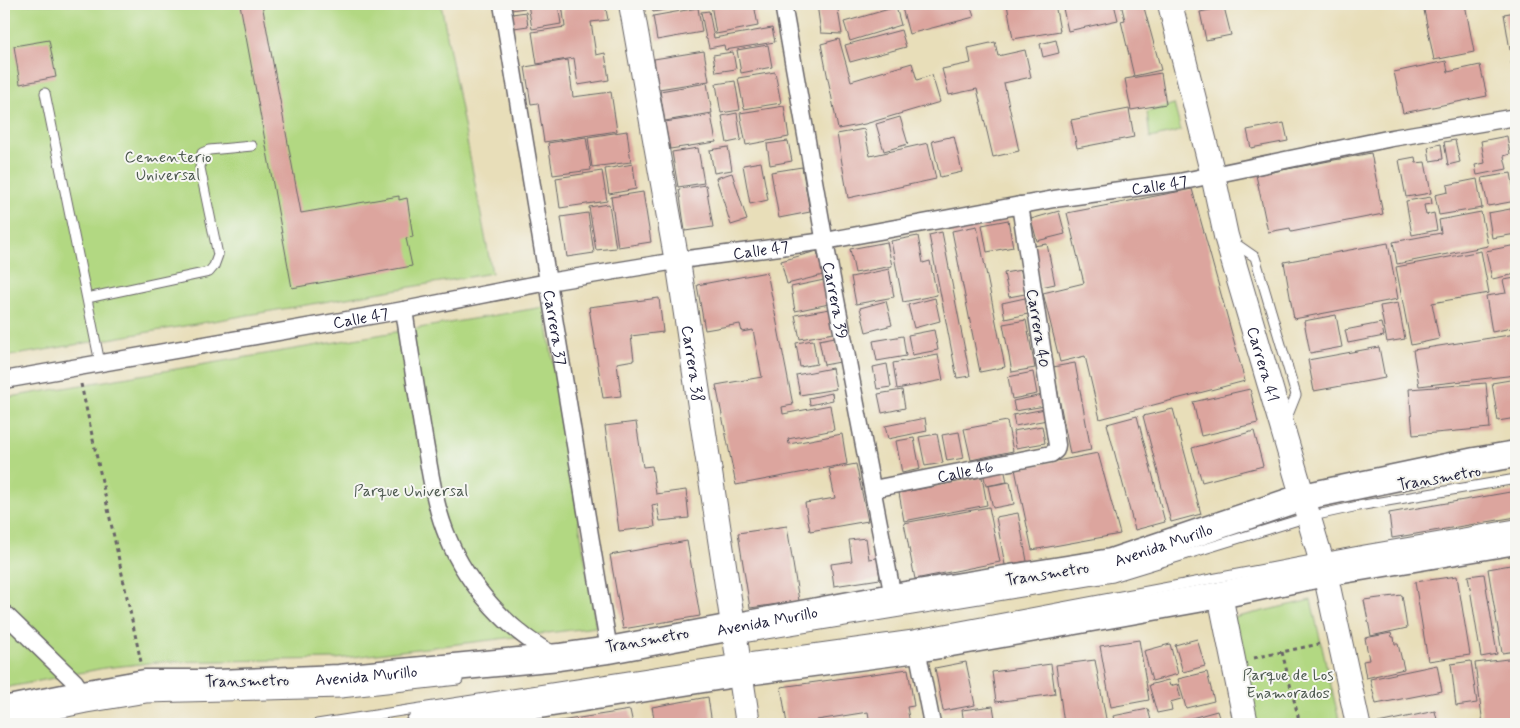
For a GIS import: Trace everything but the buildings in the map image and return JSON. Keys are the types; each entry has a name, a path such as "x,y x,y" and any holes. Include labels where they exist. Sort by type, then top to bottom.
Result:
{"main road":[{"name":"Avenida Murillo","path":"419,724 734,648 893,597 1111,562 1475,461 1516,454"},
{"name":"Avenida Murillo","path":"4,710 145,683 217,683 339,678 558,657 609,650 734,648 917,649 1220,595 1323,566 1516,541"}],"street":[{"name":"Carrera 37","path":"502,4 609,650"},
{"name":"Carrera 38","path":"631,4 673,242 678,261 734,648 748,724"},
{"name":"Carrera 39","path":"783,4 825,240 893,597"},
{"name":"Carrera 41","path":"1170,4 1213,175 1226,236 1323,566 1358,724"},
{"name":"Calle 47","path":"4,380 404,310 548,282 825,240 1054,199 1179,182 1392,138 1516,117"},
{"name":"Carrera 40","path":"1020,205 1057,445 1056,450"},
{"path":"404,310 436,503 447,538 457,558 494,609 526,638 558,657"},
{"name":"Calle 46","path":"873,489 1050,454 1056,450"},
{"path":"1220,595 1246,724"},
{"path":"4,612 75,682 83,694"},
{"path":"917,649 932,724"}],"lane":[{"path":"46,93 100,363"},
{"path":"87,298 209,272 214,266 218,255 200,168 202,152 252,146"},
{"name":"Transmetro","path":"317,724 1113,577 1306,507 1358,506 1516,478"},
{"name":"Transmetro","path":"734,648 913,635 1323,566 1516,524"},
{"name":"Transmetro","path":"9,724 146,698 341,693 466,679"}],"path":[{"path":"77,367 143,669"},
{"path":"1234,662 1339,640"},
{"path":"1282,652 1300,724"}],"green space":[{"name":"Cementerio Universal","path":"4,4 441,4 492,273 4,357"},
{"path":"1174,104 1181,131 1150,138 1147,112"},
{"name":"Parque Universal","path":"544,307 596,627 336,659 158,662 104,668 4,688 4,398"},
{"name":"Parque de Los Enamorados","path":"1311,600 1340,724 1256,724 1233,618"}]}
